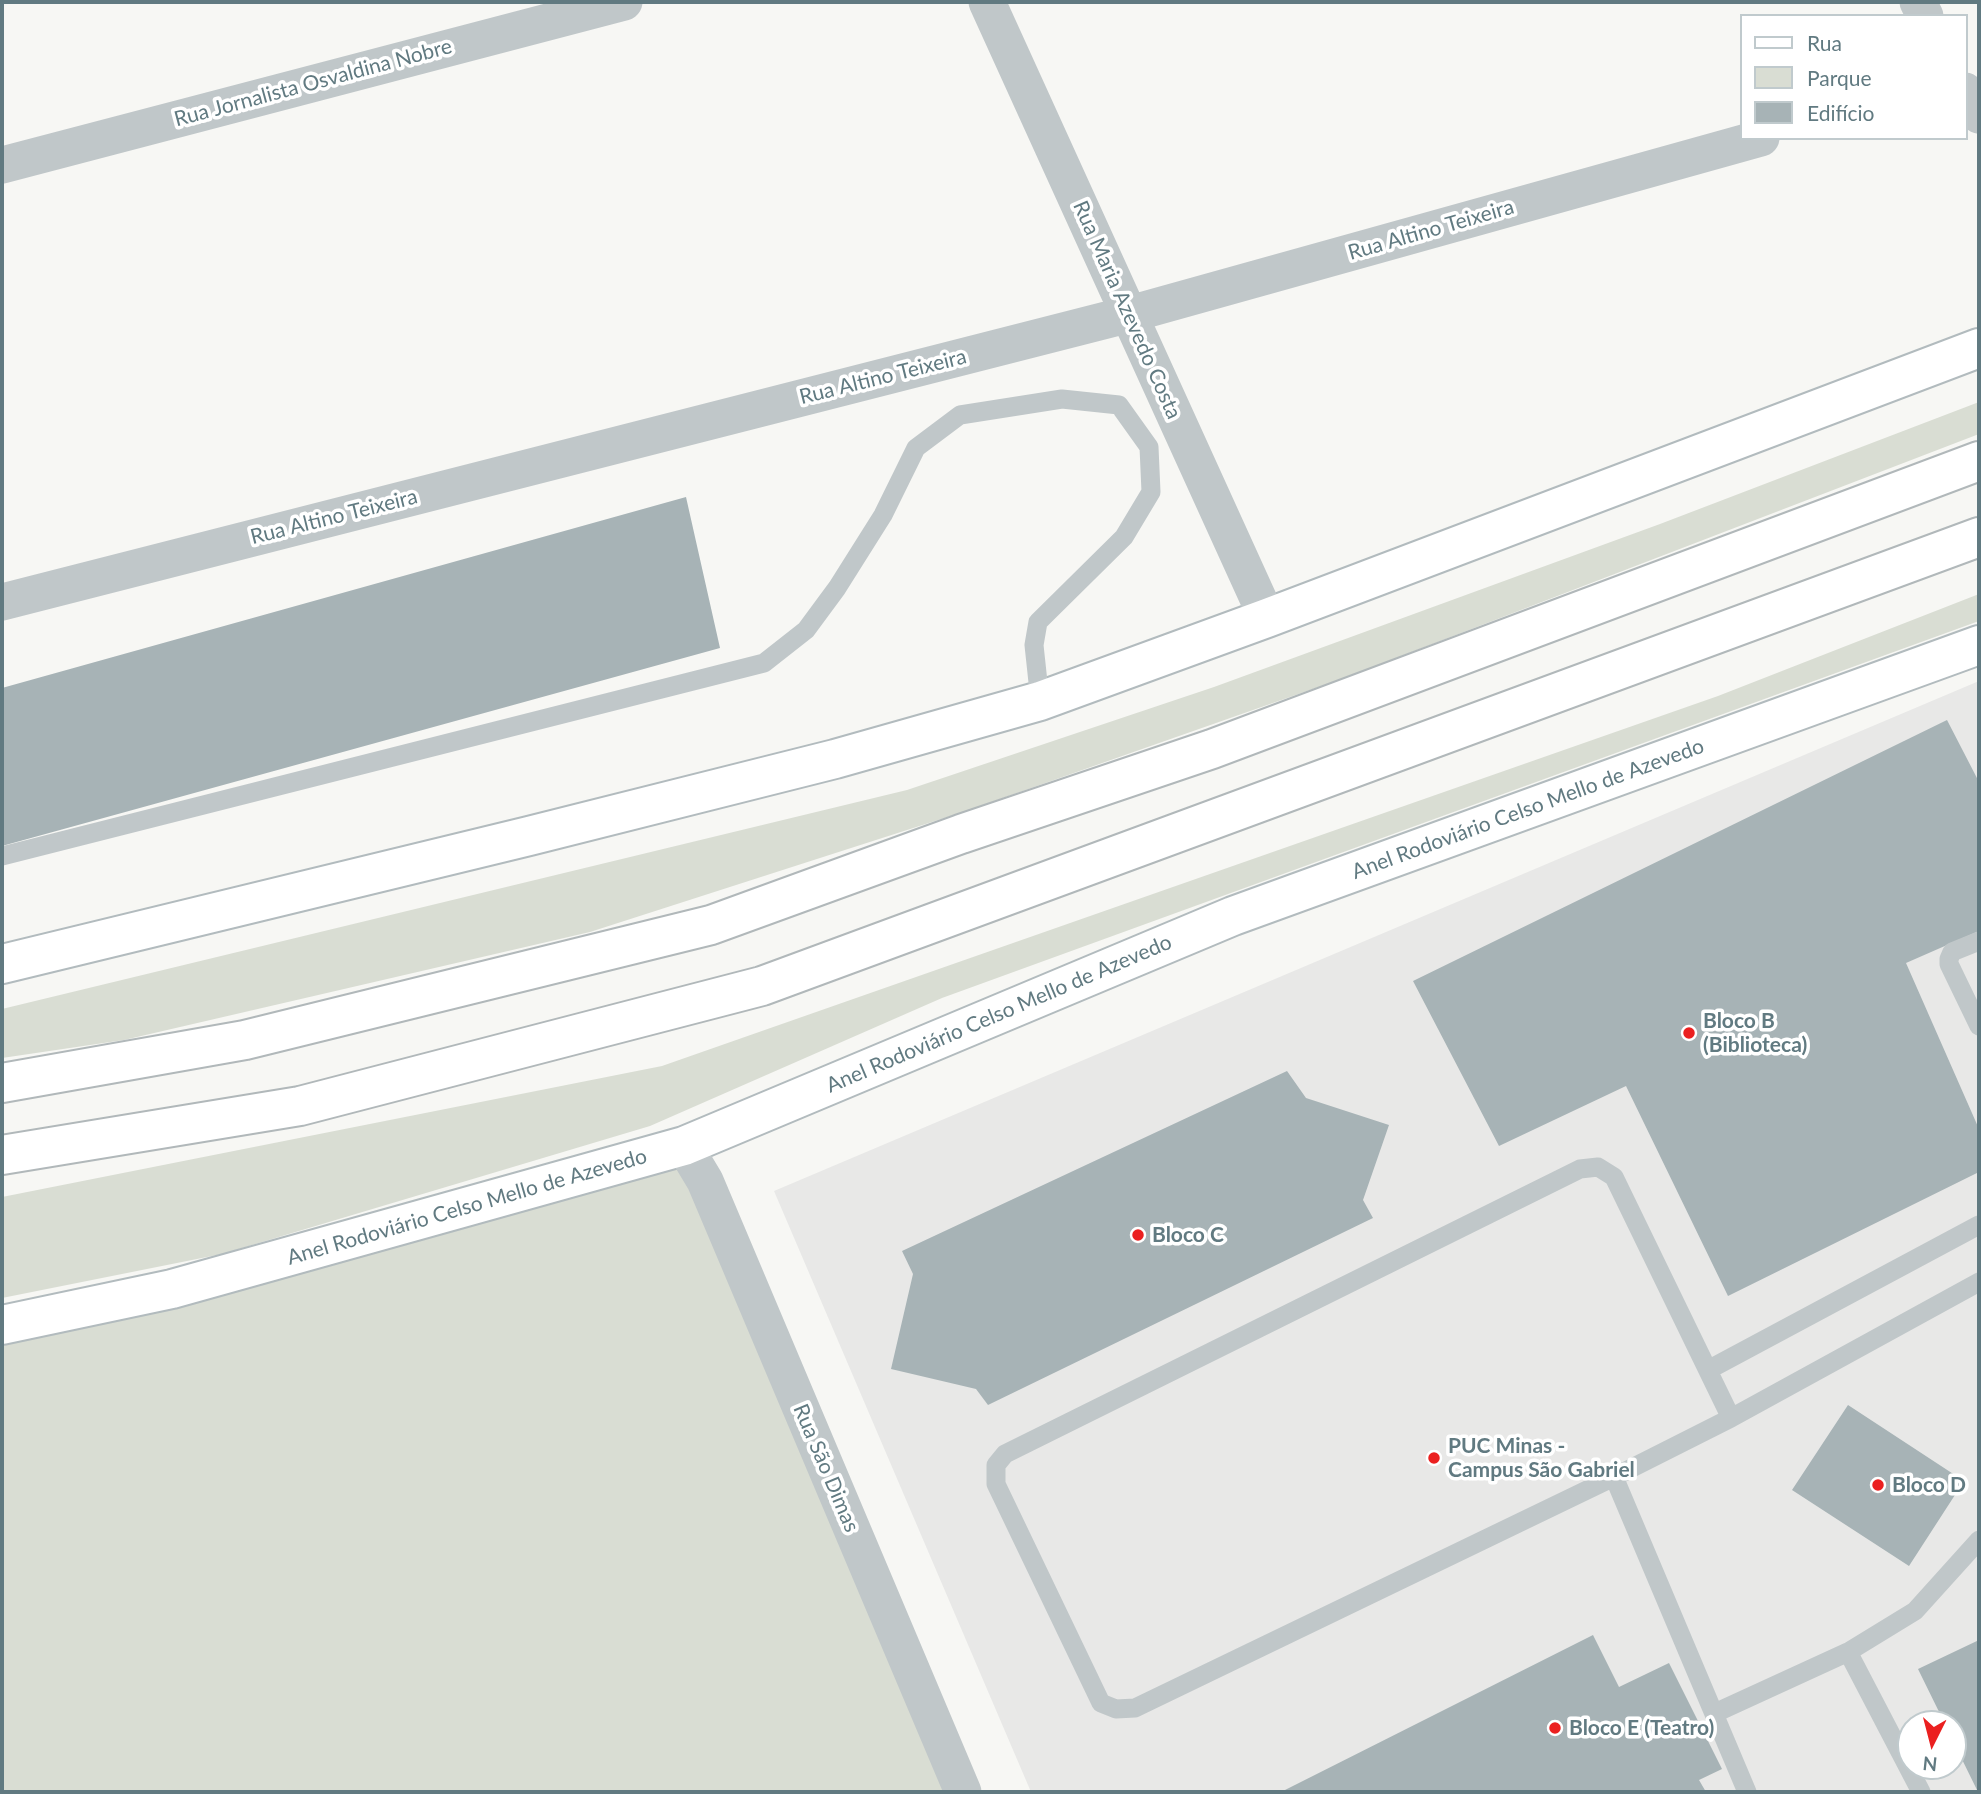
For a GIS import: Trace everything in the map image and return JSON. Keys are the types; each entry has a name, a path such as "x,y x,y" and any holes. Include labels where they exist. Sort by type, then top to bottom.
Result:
{"main road":[{"path":"2,964 769,776 1040,701 1267,618 1979,348"},
{"path":"2,1083 245,1040 711,925 961,834 1212,749 1979,461"},
{"path":"2,1156 300,1106 762,986 1979,537"},
{"name":"Anel Rodoviário Celso Mello de Azevedo","path":"2,1325 172,1289 684,1146 1233,916 1979,645"}],"street":[{"name":"Rua Jornalista Osvaldina Nobre","path":"2,164 624,2"},
{"name":"Rua Maria Azevedo Costa","path":"987,2 1267,618"},
{"path":"1967,94 1979,115"},
{"name":"Rua Altino Teixeira","path":"2,602 1130,314 1754,140"},
{"name":"Rua São Dimas","path":"684,1146 705,1181 963,1792"}],"lane":[{"path":"2,856 764,663 806,630 838,588 883,515 916,448 960,415 1062,399 1119,405 1149,447 1152,492 1124,537 1038,622 1034,645 1040,701"},
{"path":"1979,941 1952,952 1949,959 1979,1026"},
{"path":"1731,1418 1614,1177 1598,1167 1580,1169 1005,1454 996,1465 996,1484 1101,1703 1116,1709 1135,1708 1731,1418 1979,1282"},
{"path":"1708,1370 1979,1225"},
{"path":"1614,1477 1747,1792"},
{"path":"1715,1713 1848,1652 1915,1611 1979,1540"},
{"path":"1848,1652 1921,1792"}],"shaded area":[{"name":"PUC Minas - Campus São Gabriel","path":"1979,681 1979,1792 1031,1792 774,1191"}],"green space":[{"path":"1979,402 1979,434 1344,678 963,812 590,932 124,1040 2,1058 2,1009 907,790 1214,687 1660,524"},
{"path":"1979,594 1979,621 942,998 650,1126 222,1254 2,1298 2,1197 662,1066 1718,696"},
{"path":"684,1146 962,1792 2,1792 2,1325"}],"building":[{"path":"686,497 720,648 2,846 2,688"},
{"name":"Bloco B (Biblioteca)","path":"1947,720 1979,782 1979,931 1906,963 1979,1129 1979,1172 1728,1296 1626,1086 1499,1146 1413,981"},
{"name":"Bloco C","path":"1287,1071 1306,1098 1389,1125 1363,1200 1373,1218 988,1405 976,1389 891,1369 913,1274 902,1251"},
{"name":"Bloco D","path":"1848,1405 1964,1481 1909,1566 1792,1490"},
{"name":"Bloco E (Teatro)","path":"1593,1635 1619,1687 1669,1663 1722,1769 1699,1780 1706,1792 1281,1792"},
{"path":"1979,1640 1979,1792 1967,1770 1967,1710 1938,1710 1918,1669"}],"place":[{"name":"Bloco B (Biblioteca)","path":"1689,1033"},
{"name":"Bloco C","path":"1138,1235"},
{"name":"PUC Minas - Campus São Gabriel","path":"1434,1458"},
{"name":"Bloco D","path":"1878,1485"},
{"name":"Bloco E (Teatro)","path":"1555,1728"}]}
